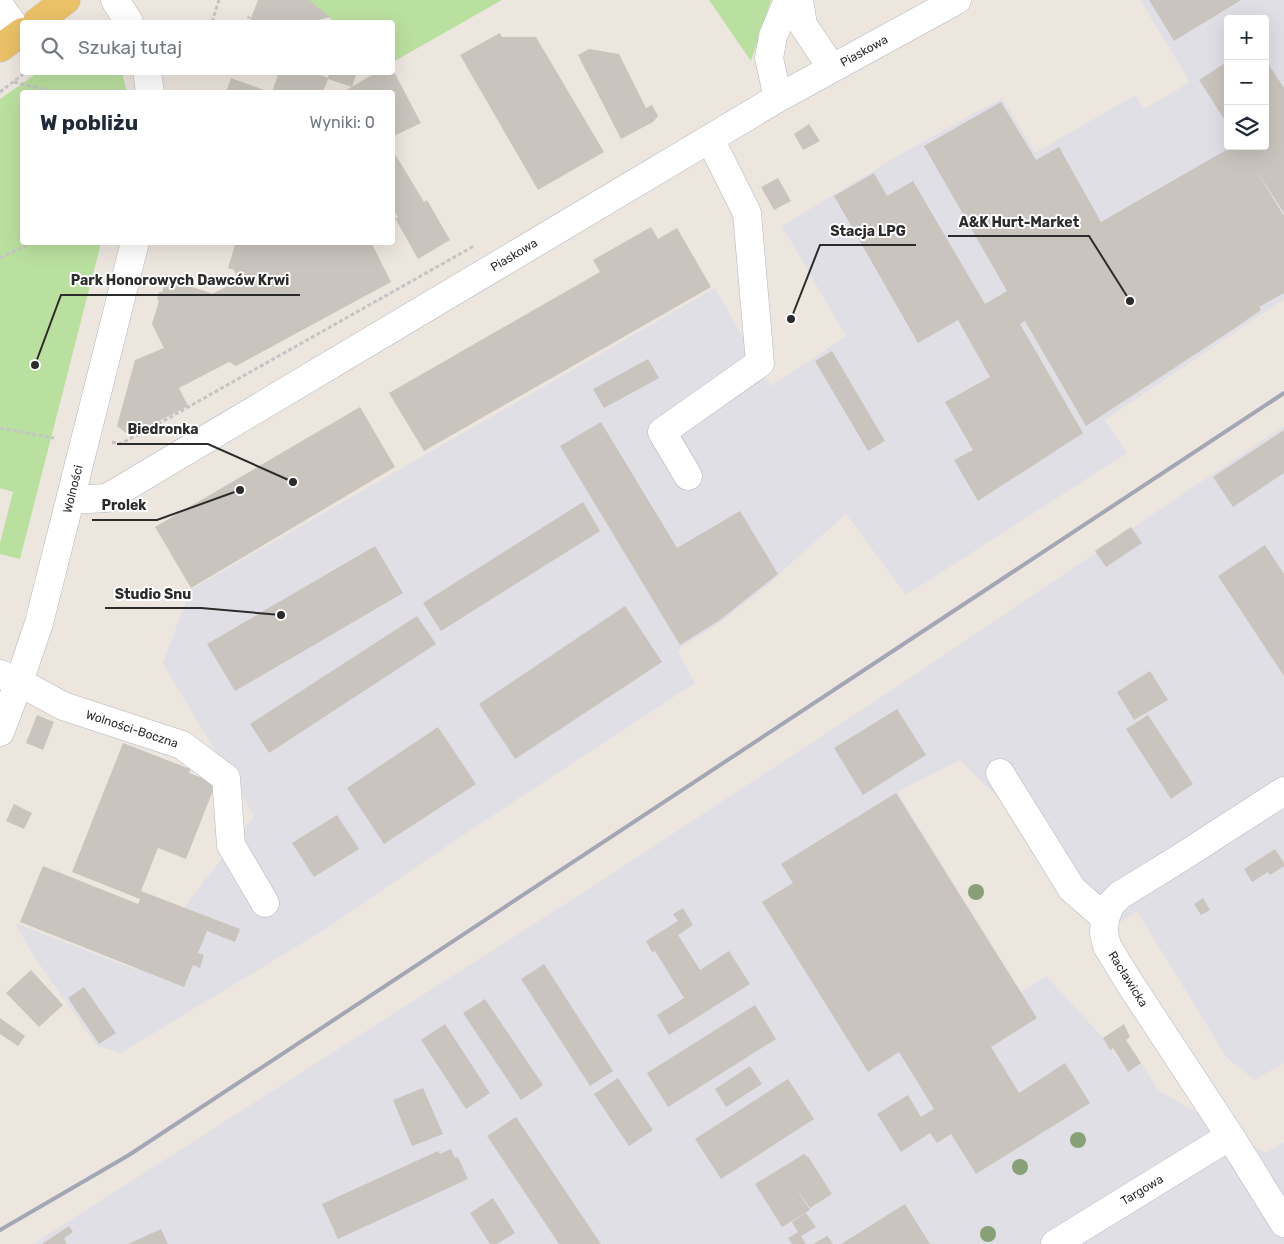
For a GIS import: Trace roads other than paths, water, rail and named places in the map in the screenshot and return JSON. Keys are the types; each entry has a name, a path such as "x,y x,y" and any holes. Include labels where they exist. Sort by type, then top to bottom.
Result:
{"main road":[{"path":"39,20 66,0"}],"street":[{"path":"114,0 128,20"},
{"path":"778,98 769,58 773,36 788,0"},
{"path":"799,0 803,25 832,68"},
{"name":"Piaskowa","path":"70,500 107,498 778,98 957,0"},
{"path":"0,6 20,34"},
{"path":"147,75 150,90"},
{"path":"688,476 662,432 760,363 747,213 710,139"},
{"name":"Wolności","path":"0,732 10,678 39,623 134,245"},
{"name":"Wolności-Boczna","path":"10,678 62,706 182,745 226,778 231,845 265,903"},
{"path":"1000,773 1072,888 1105,918 1111,904 1120,895 1284,791"},
{"name":"Racławicka","path":"1105,918 1104,933 1107,946 1284,1223"},
{"name":"Targowa","path":"1055,1244 1230,1136"}],"railway":[{"path":"0,1230 129,1155 1284,393"}],"place":[{"name":"A&K Hurt-Market","path":"1130,301"},
{"name":"Stacja LPG","path":"791,319"},
{"name":"Park Honorowych Dawców Krwi","path":"35,365"},
{"name":"Biedronka","path":"293,482"},
{"name":"Prolek","path":"240,490"},
{"name":"Studio Snu","path":"281,615"}]}
